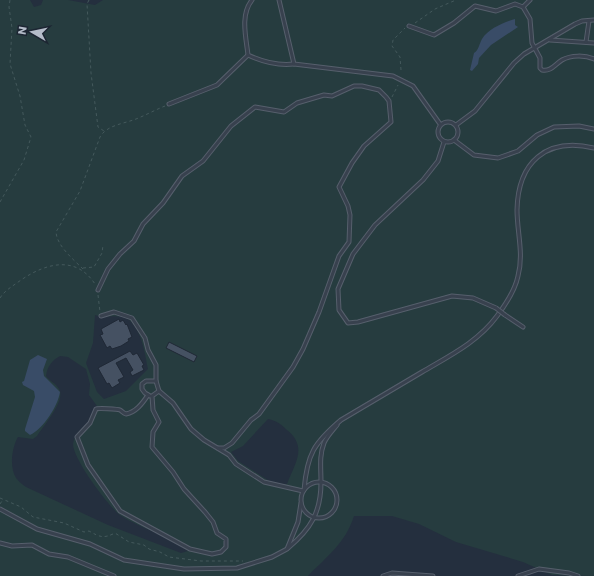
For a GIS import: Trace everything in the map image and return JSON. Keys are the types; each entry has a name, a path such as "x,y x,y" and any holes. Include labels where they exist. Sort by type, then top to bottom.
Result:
{"lane":[{"path":"248,55 244,26 248,6 252,0"},
{"path":"279,0 294,64"},
{"path":"523,7 530,0"},
{"path":"409,26 434,35 454,23 459,17 475,6 496,11 515,4 523,7 530,19 531,36 540,58 540,68 545,71 569,58 588,57 594,59"},
{"path":"456,125 475,111 514,63 535,46 549,40 575,24 582,21 594,20"},
{"path":"586,42 589,21"},
{"path":"549,40 594,43"},
{"path":"248,55 263,62 282,65 294,64 393,76 413,86 440,124"},
{"path":"169,104 217,85 248,55"},
{"path":"98,290 102,279 114,261 134,241 138,230 163,203 182,176 203,161 231,126 251,108 260,107 284,112 297,104 324,95 332,96 354,86 379,90 389,101 391,122 364,146 339,186 340,192 348,206 350,216 349,242 339,256 319,312 303,349 293,368 259,414 251,420 232,443 224,448 218,448"},
{"path":"440,124 450,121 456,125 458,131 454,140"},
{"path":"440,124 437,134 444,142"},
{"path":"444,142 454,140 474,155 498,158 518,151 537,135 554,127 579,126 594,129"},
{"path":"444,142 438,161 424,180 375,224 353,254 338,289 339,310 348,323 358,322 452,296 473,298 496,308 523,327"},
{"path":"287,549 298,522 304,490 305,474 310,457 320,437 341,420 482,335 506,304 514,290 518,276 520,259 517,211 519,192 530,164 539,155 557,147 581,146 594,148"},
{"path":"101,316 114,312 132,318 145,338 148,350 156,364 156,381 159,391 173,403 192,429 204,440 229,455 236,464 264,482 304,490 313,483 321,482 332,487 336,492 337,504 335,510 326,517 314,518 308,514 301,504"},
{"path":"156,381 146,381 142,384 142,389 150,396 153,410 159,422 153,432 152,447 184,489 213,522 217,533 226,540 226,547 221,552 212,554 190,550 172,538 140,524 120,511 88,466 77,437 90,424 96,409 102,407 112,410 119,410 126,414 131,413 150,396 159,391"},
{"path":"0,509 37,529 90,544 124,560 184,569 238,568 272,557 287,549 304,534 314,518 319,500 321,482 319,463 325,442 341,420"},
{"path":"0,543 12,546 32,545 49,554 68,557 114,576"},
{"path":"518,576 539,569 578,576"},
{"path":"383,576 392,573 433,576"}],"path":[{"path":"0,202 4,192 21,165 31,137 25,125 20,96 10,64 12,28 9,7 10,0"},
{"path":"89,0 87,4 90,73 98,127 104,132"},
{"path":"389,101 398,85"},
{"path":"101,316 98,305 98,290 95,283 62,246 56,238 56,232 80,191 100,137 104,132 110,128 136,119 169,104"},
{"path":"0,298 4,292 34,271 61,264 82,269 94,268 102,253 103,245"},
{"path":"0,498 20,507 33,517 64,523 84,532 89,531 101,538 115,533 129,542 144,545 149,549 160,552 169,557 201,561 241,560 247,565"},
{"path":"0,504 2,500"}],"green space":[{"path":"0,0 30,0 34,7 41,5 43,0 68,0 95,5 103,0 594,0 594,576 552,575 523,562 456,542 419,524 392,516 354,516 346,534 340,542 329,556 308,576 0,576","holes":["95,315 120,316 129,320 134,325 144,347 148,369 126,391 104,399 97,392 86,363 93,343","60,356 68,357 86,369 90,384 89,395 97,406 93,417 78,434 73,444 79,460 92,482 120,515 180,545 188,551 181,553 108,525 26,487 16,478 12,457 14,446 18,437 33,439 37,436 60,399 59,389 46,376 52,362","268,419 283,426 293,436 297,443 298,449 298,456 287,484 274,484 238,461 231,452 243,446"]}],"water":[{"path":"515,19 515,25 518,27 491,45 479,58 478,64 472,71 470,70 474,53 485,35 497,26"},
{"path":"38,355 47,359 43,370 44,376 60,392 59,398 53,410 45,422 40,428 30,435 25,431 25,429 35,397 34,391 23,385 22,382 24,381 30,360"}],"building":[{"path":"119,319 120,322 123,320 126,325 127,324 132,337 121,346 112,349 110,346 107,348 100,335 103,334 101,329"},
{"path":"169,342 197,356 194,362 166,348"},
{"path":"130,351 133,355 137,353 144,365 142,366 144,370 132,376 130,372 133,370 126,358 116,363 124,377 118,380 120,383 112,388 109,383 107,384 98,368"}]}
